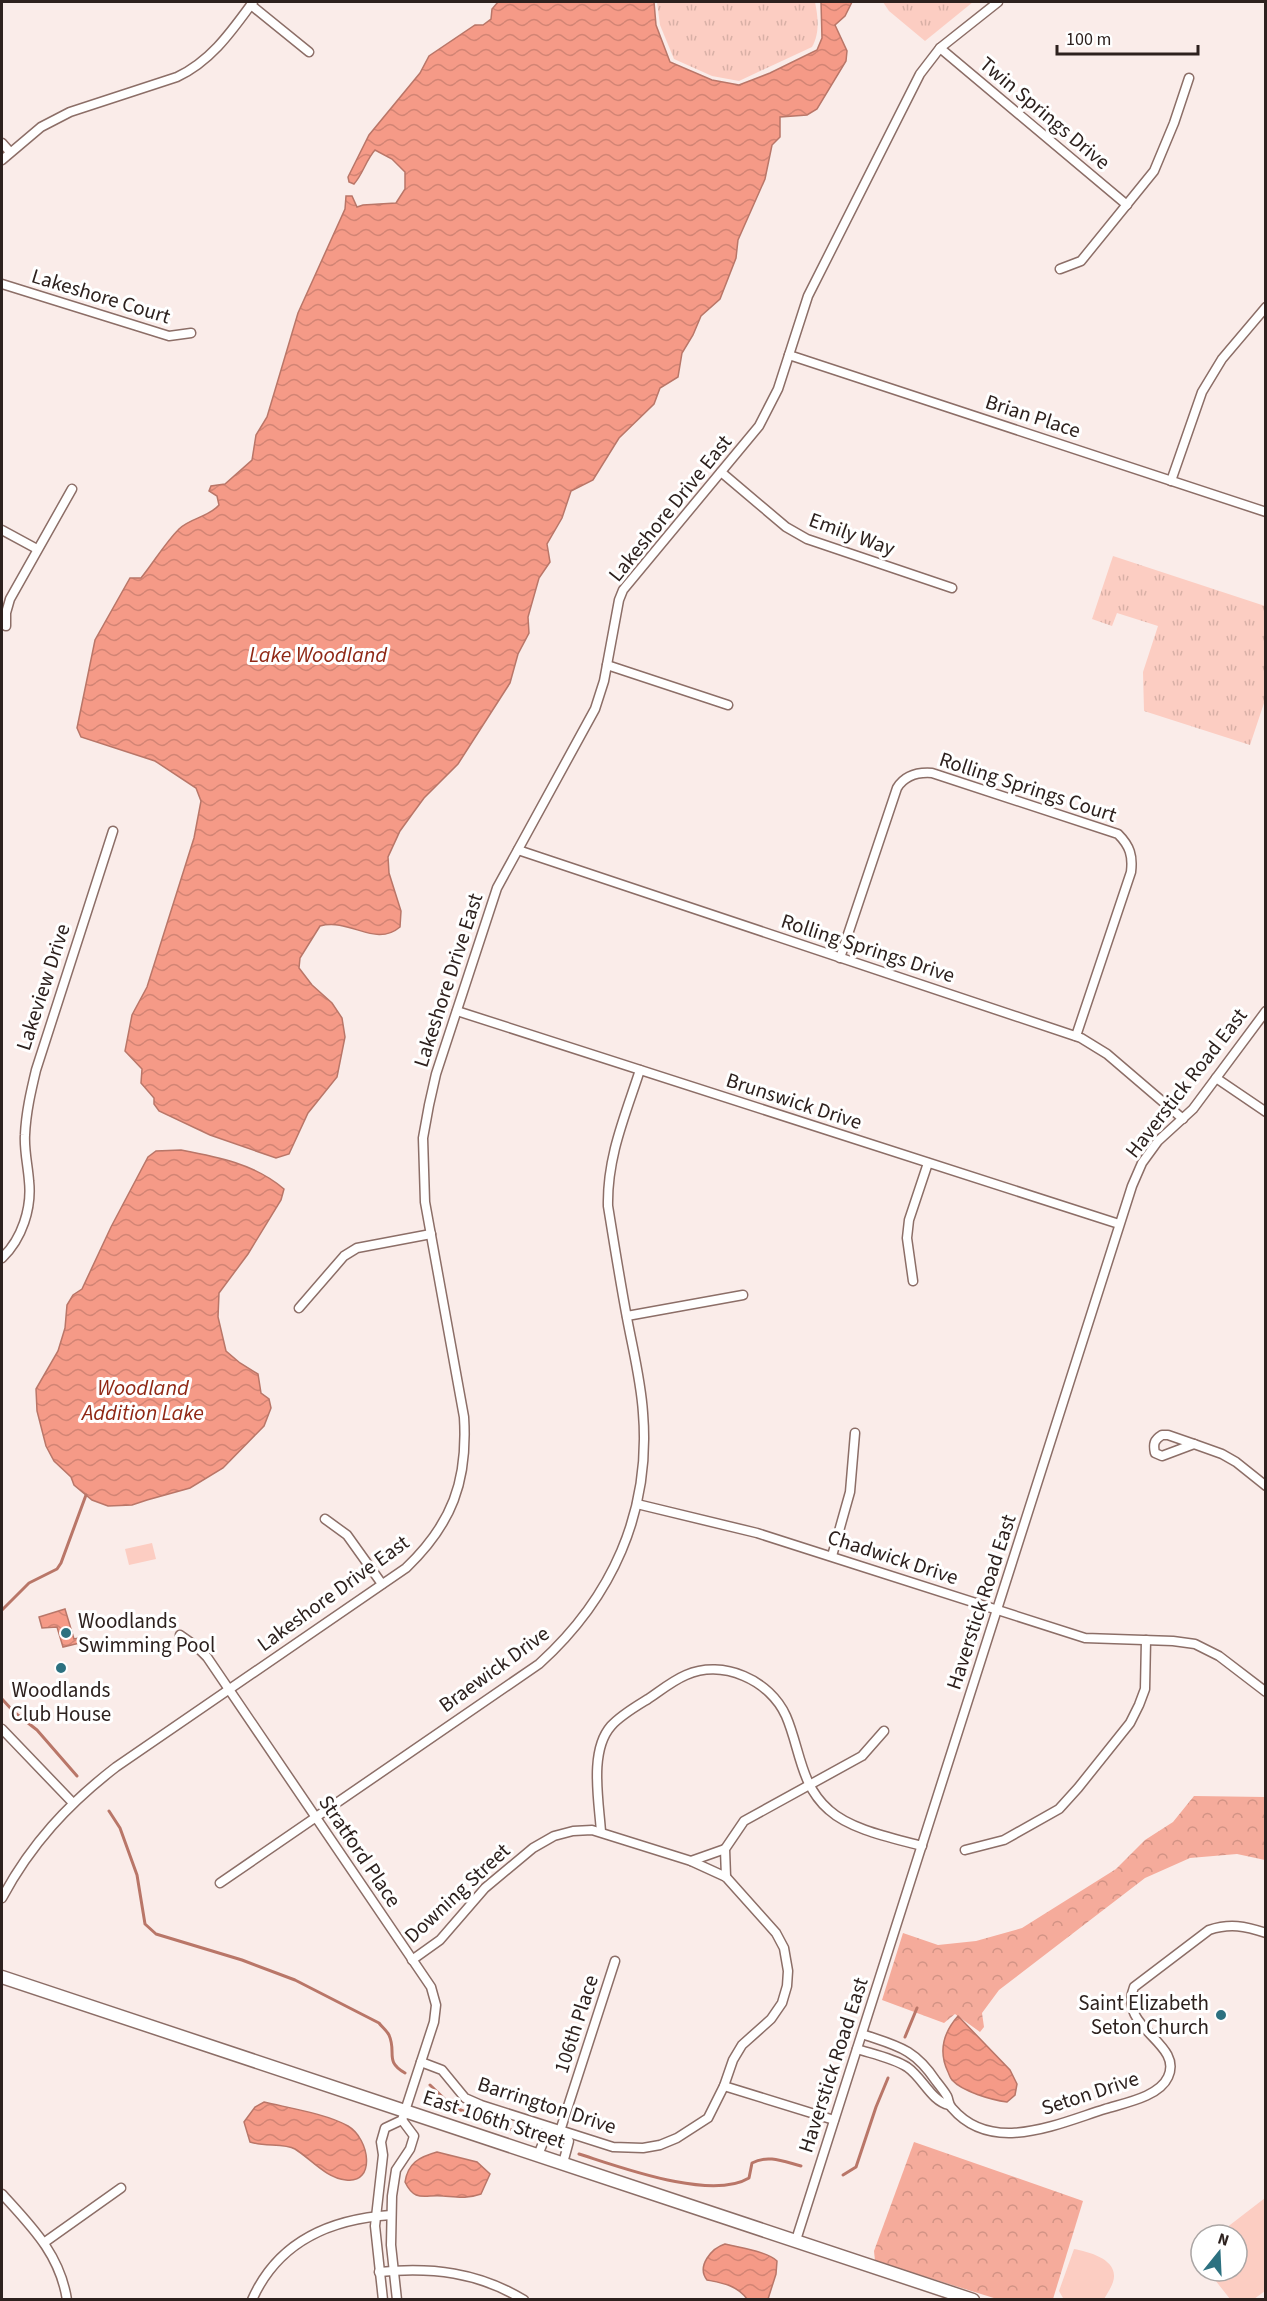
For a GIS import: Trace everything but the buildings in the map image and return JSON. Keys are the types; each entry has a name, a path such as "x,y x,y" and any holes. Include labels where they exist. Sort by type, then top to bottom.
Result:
{"street":[{"name":"Lakeshore Drive East","path":"2,1899 26,1858 73,1803 116,1767 406,1568 426,1549 442,1527 456,1495 464,1462 464,1417 431,1234 423,1175 423,1138 436,1074 493,897 595,709 623,590 767,415 808,296 920,74 940,48 998,2"},
{"path":"2,160 41,127 70,112 177,77 193,69 213,53 252,3 309,52"},
{"name":"Twin Springs Drive","path":"940,48 1127,205"},
{"path":"1060,269 1081,261 1154,171 1162,155 1189,78"},
{"path":"2,143 10,152"},
{"name":"Lakeshore Court","path":"2,284 169,336 191,333"},
{"path":"1171,481 1202,392 1222,359 1266,307"},
{"name":"Brian Place","path":"789,355 1266,512"},
{"name":"Emily Way","path":"721,472 786,527 807,539 952,588"},
{"path":"6,626 6,613 10,599 72,489"},
{"path":"2,530 37,549"},
{"path":"607,665 728,705"},
{"name":"Rolling Springs Court","path":"840,957 897,788 903,779 924,772 932,773 1118,834 1131,852 1131,872 1076,1036"},
{"name":"Lakeview Drive","path":"2,1258 17,1238 29,1200 25,1136 28,1102 36,1070 113,831"},
{"name":"Rolling Springs Drive","path":"518,850 1076,1036 1107,1054 1183,1119"},
{"name":"Brunswick Drive","path":"457,1011 1119,1224"},
{"name":"Haverstick Road East","path":"796,2240 1119,1224 1142,1163 1158,1141 1193,1109 1266,1011"},
{"name":"Braewick Drive","path":"220,1883 539,1664 564,1641 589,1611 618,1562 637,1504 642,1469 643,1414 608,1206 608,1182 613,1153 640,1070"},
{"path":"1216,1078 1266,1112"},
{"path":"913,1281 907,1238 909,1220 928,1162"},
{"path":"299,1308 345,1256 357,1248 431,1234"},
{"path":"627,1316 742,1295"},
{"path":"832,1556 850,1492 855,1433"},
{"path":"1194,1444 1229,1458 1266,1486"},
{"name":"Chadwick Drive","path":"637,1504 721,1523 832,1556 1084,1638 1195,1644 1219,1656 1266,1692"},
{"path":"325,1519 347,1535 382,1584"},
{"name":"Stratford Place","path":"180,1635 207,1657 431,1988 436,2005 434,2022 404,2115"},
{"path":"965,1850 1004,1840 1059,1809 1078,1788 1130,1723 1139,1705 1145,1689 1146,1640"},
{"path":"601,1832 598,1763 602,1740 610,1727 688,1674 724,1670 746,1676 763,1687 777,1701 786,1716 809,1785 824,1805 837,1817 850,1824 922,1846"},
{"path":"2,1729 73,1803"},
{"path":"691,1861 725,1848 744,1821 862,1756 884,1731"},
{"name":"Downing Street","path":"412,1960 440,1940 484,1888 533,1848 554,1836 573,1831 601,1832 691,1861 726,1877 776,1933"},
{"path":"725,1848 726,1877"},
{"name":"Seton Drive","path":"857,2049 906,2066 940,2103 949,2105 961,2117 978,2127 1004,2134 1016,2134 1081,2117 1155,2090 1167,2080 1171,2066 1170,2058 1130,2006 1130,1997 1134,1988 1209,1930 1222,1925 1234,1924 1266,1933"},
{"name":"Barrington Drive","path":"421,2062 442,2070 460,2093 471,2101 613,2147 643,2148 660,2145 677,2138 708,2118 724,2086 733,2060 742,2045 771,2019 782,2003 788,1971 784,1948 776,1933"},
{"name":"106th Place","path":"560,2131 615,1961"},
{"name":"East 106th Street","path":"2,1977 404,2115 563,2163 973,2300"},
{"name":"Seton Drive","path":"862,2034 916,2056 926,2066 948,2098 949,2105"},
{"path":"724,2086 834,2120"},
{"path":"382,2300 375,2216 383,2156 381,2138 385,2128 404,2115 414,2136 410,2149 396,2170 391,2215 393,2271 397,2300"},
{"name":"106th Place","path":"538,2155 547,2133 560,2131"},
{"name":"106th Place","path":"560,2131 569,2142 563,2163"},
{"path":"45,2242 121,2188"},
{"path":"2,2194 45,2242 60,2272 67,2300"},
{"path":"252,2300 264,2276 293,2247 314,2233 337,2223 360,2217 391,2215"},
{"path":"379,2272 423,2270 463,2274 498,2286 524,2300"}],"green space":[{"path":"657,2 815,2 817,31 812,47 739,81 712,76 674,59 660,25"},
{"path":"883,2 973,2 925,41 889,11"},
{"path":"1113,556 1265,606 1265,700 1250,745 1144,711 1143,672 1158,626 1117,613 1112,626 1092,619"},
{"path":"152,1543 156,1559 129,1565 125,1549"},
{"path":"1194,1796 1265,1797 1265,1860 1237,1854 1190,1858 1145,1878 999,1990 982,2013 984,2027 980,2032 955,2014 944,2023 882,2000 903,1933 938,1945 976,1941 1022,1928 1116,1869 1145,1840 1173,1822"},
{"path":"914,2142 1083,2201 1053,2299 997,2299 875,2261 874,2251"},
{"path":"1265,2198 1265,2291 1254,2299 1230,2299 1217,2283 1249,2283 1249,2223 1233,2223"},
{"path":"1074,2249 1102,2258 1112,2268 1113,2282 1104,2299 1063,2298 1059,2291"}],"water":[{"name":"Lake Woodland","path":"498,2 654,2 656,25 670,62 712,80 739,85 817,50 822,38 821,2 852,2 845,16 835,25 847,51 846,61 817,109 807,115 780,117 780,137 772,145 765,179 738,240 736,258 720,299 701,316 682,353 678,377 660,388 654,404 619,438 593,480 571,491 562,518 547,544 550,562 539,578 528,617 529,633 518,654 510,683 458,764 424,798 400,831 388,857 389,873 401,911 400,927 391,933 381,935 342,926 320,926 300,958 299,968 312,985 332,1003 342,1018 345,1037 337,1077 308,1113 289,1154 276,1158 210,1135 159,1111 154,1104 154,1098 141,1083 142,1069 125,1051 132,1015 147,987 194,838 201,801 196,788 155,761 81,737 77,728 95,640 130,578 141,578 179,529 219,505 217,496 209,491 211,486 225,484 252,460 256,435 267,417 298,313 345,209 346,196 352,196 357,207 396,203 405,189 405,172 392,159 375,150 354,184 349,182 348,177 369,135 420,73 429,56 475,25 483,25 491,19 492,9"},
{"name":"Woodland Addition Lake","path":"181,1150 235,1163 261,1173 284,1189 281,1200 248,1254 219,1293 218,1317 226,1351 258,1374 261,1393 269,1399 271,1408 264,1426 223,1468 190,1488 132,1505 108,1506 92,1500 74,1485 71,1477 54,1461 46,1446 37,1411 36,1389 58,1351 65,1328 67,1305 73,1295 82,1289 148,1157 156,1151"},
{"name":"Woodlands Swimming Pool","path":"65,1609 74,1639 79,1638 80,1643 63,1647 57,1627 42,1628 39,1617"},
{"path":"958,2016 1010,2070 1017,2084 1015,2095 1007,2102 970,2092 951,2078 943,2057 943,2050 949,2029"},
{"path":"264,2102 319,2115 348,2126 361,2140 365,2150 366,2168 362,2175 356,2179 339,2179 325,2172 295,2149 250,2142 244,2122 255,2107"},
{"path":"437,2152 477,2162 490,2174 481,2194 462,2197 421,2196 413,2193 405,2182 406,2175 415,2162"},
{"path":"725,2244 760,2252 777,2261 776,2274 768,2299 747,2299 734,2288 707,2280 703,2269 707,2258 715,2249"}],"waterway":[{"path":"2,1610 29,1583 57,1569 86,1495"},
{"path":"2,1699 37,1730 77,1776"},
{"path":"109,1811 120,1828 137,1875 145,1924 156,1934 242,1960 295,1980 379,2023 389,2035 395,2065 405,2073"},
{"path":"905,2037 917,2008"},
{"path":"843,2175 856,2167 888,2078"},
{"path":"430,2085 453,2107 528,2136"},
{"path":"579,2154 665,2180 712,2186 732,2184 749,2178 752,2163 758,2160 776,2160 801,2166"}],"place":[{"name":"Woodlands Swimming Pool","path":"66,1633"},
{"name":"Woodlands Club House","path":"61,1668"},
{"name":"Saint Elizabeth Seton Church","path":"1221,2015"}]}
